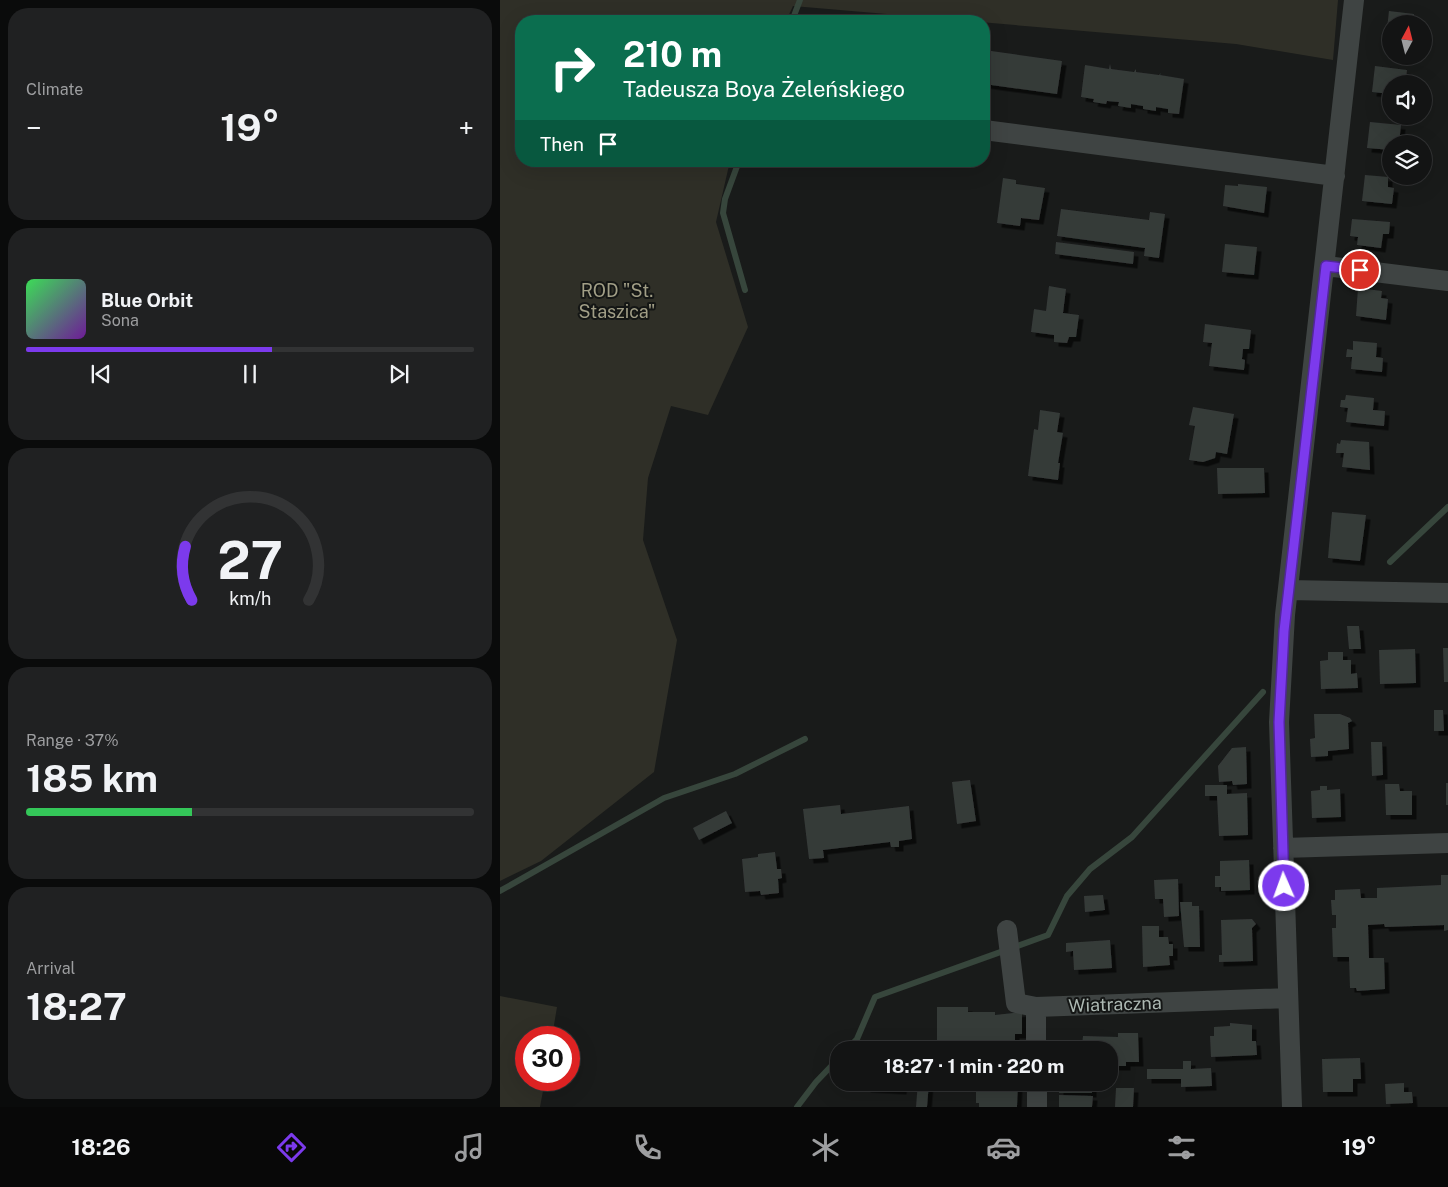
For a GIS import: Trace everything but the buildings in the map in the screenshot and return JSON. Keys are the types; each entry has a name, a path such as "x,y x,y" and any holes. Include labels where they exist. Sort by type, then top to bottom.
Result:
{"street":[{"path":"1292,1107 1279,722 1288,590 1326,266 1354,0"},
{"path":"990,131 1335,176"},
{"path":"1326,266 1448,281"},
{"path":"1288,590 1448,592"},
{"path":"1283,848 1448,843"},
{"name":"Wiatraczna","path":"1007,930 1016,1003 1036,1007 1288,998"},
{"path":"1036,1007 1036,1041"},
{"path":"1037,1091 1037,1107"}],"green space":[{"name":"ROD \"St. Staszica\"","path":"500,0 1338,0 1333,60 1236,44 990,23 990,15 898,15 793,6 789,15 515,15 515,167 729,167 716,222 748,327 708,415 671,406 648,478 643,540 677,640 654,772 541,861 500,881"},
{"path":"500,996 557,1007 554,1026 515,1026 515,1091 543,1091 540,1107 500,1107"}],"waterway":[{"path":"794,15 800,0"},
{"path":"737,167 725,199 723,213 745,290"},
{"path":"1390,562 1448,507"},
{"path":"855,1041 875,997 1048,935 1067,896 1090,869 1132,837 1263,692"},
{"path":"500,891 664,798 735,774 805,739"},
{"path":"797,1107 830,1067"}],"route":[{"path":"1284,886 1279,722 1280,682 1286,602 1326,266 1360,270"}]}
